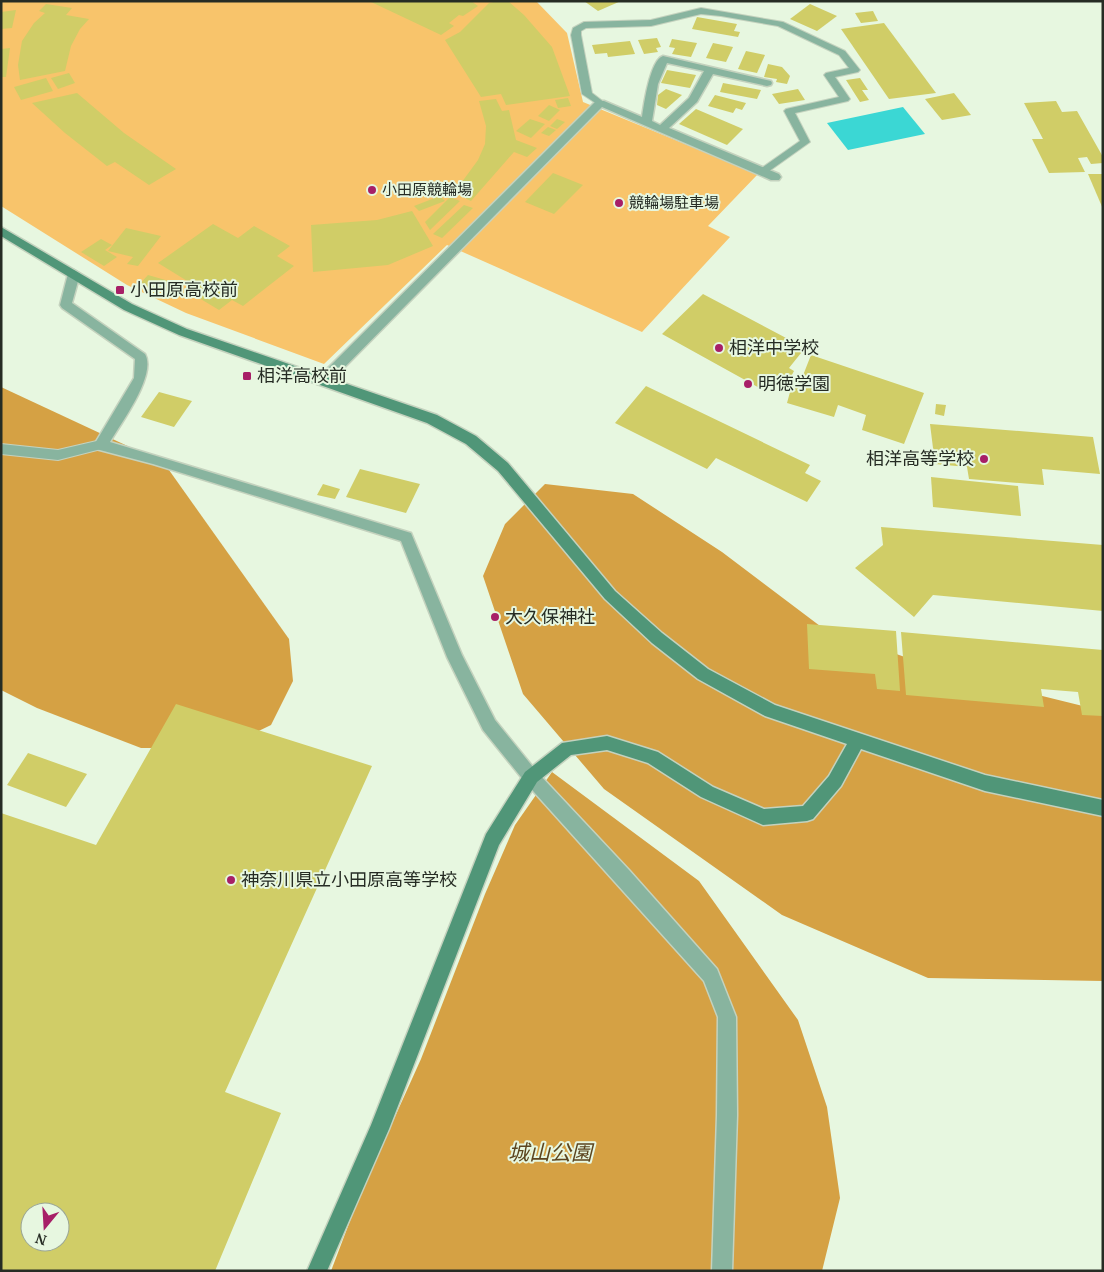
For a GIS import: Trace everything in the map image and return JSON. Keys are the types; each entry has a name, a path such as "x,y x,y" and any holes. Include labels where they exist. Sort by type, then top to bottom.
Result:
{"street":[{"path":"646,122 653,84 663,59 767,83"},
{"path":"662,129 693,100 709,71"},
{"path":"322,381 600,103 775,177"},
{"path":"1,231 128,307 184,332 432,419 471,440 503,466 610,595 657,638 703,674 771,711 985,783 1103,808"},
{"path":"74,274 66,305 141,356 140,378 101,445 153,459 406,537 455,657 489,725 531,777 711,975 727,1017 727,1116 722,1271"},
{"path":"317,1271 379,1129 492,840 531,777 568,748 607,743 652,757 707,792 763,817 807,813 835,781 857,741"}],"lane":[{"path":"600,103 587,94 576,35 576,30 584,25 651,23 701,11 721,13 780,24 842,53 855,70 829,75 845,98 788,111 805,142 761,172"},
{"path":"1,449 58,455 101,445"}],"shaded area":[{"name":"小田原競輪場","path":"1,1 536,1 567,33 583,102 758,174 708,226 730,237 642,332 447,245 324,364 186,313 127,285 1,206"}],"green space":[{"path":"1,387 164,463 289,639 293,681 271,725 224,748 141,748 37,708 1,690"},
{"path":"545,484 633,494 722,552 824,629 954,674 1103,711 1103,981 928,978 782,915 604,789 523,694 483,576 505,524"},
{"name":"城山公園","path":"552,772 699,881 798,1020 827,1107 840,1198 822,1271 331,1271 361,1192 421,1059 485,894 515,825"}],"water":[{"path":"903,107 925,134 848,150 827,123"}],"building":[{"path":"369,1 471,1 478,6 463,16 459,15 449,23 454,26 441,35"},
{"path":"508,1 524,15 552,47 570,96 506,105 501,94 481,97 445,40 460,32 489,3"},
{"path":"584,1 621,1 598,11"},
{"path":"46,4 72,8 66,15 89,19 80,29 71,46 65,71 20,80 18,65 22,41 34,23 45,13 39,11"},
{"path":"810,4 837,16 817,31 790,19"},
{"path":"16,10 12,28 1,29 1,12"},
{"path":"873,11 878,21 861,23 855,13"},
{"path":"697,17 737,24 734,31 740,32 738,37 692,29"},
{"path":"884,23 936,93 889,99 841,29"},
{"path":"657,38 661,47 656,48 658,52 644,54 638,40"},
{"path":"672,39 697,43 691,57 672,54 675,48 669,47"},
{"path":"630,41 635,54 608,57 607,53 595,54 592,45"},
{"path":"713,43 733,47 726,62 706,58"},
{"path":"10,48 6,77 1,77 1,49"},
{"path":"746,51 765,55 757,73 738,69"},
{"path":"768,64 782,67 790,76 787,84 776,82 777,79 764,77"},
{"path":"667,70 696,75 690,88 661,83"},
{"path":"69,73 75,83 58,89 51,78"},
{"path":"46,78 53,91 21,100 14,87"},
{"path":"860,78 868,90 862,90 869,100 860,102 846,80"},
{"path":"723,83 761,90 757,99 720,92"},
{"path":"666,89 682,95 666,109 657,105 658,95"},
{"path":"798,89 805,100 779,104 772,94"},
{"path":"77,93 124,133 176,169 149,185 115,162 107,166 65,133 32,103"},
{"path":"954,93 971,115 942,120 925,99"},
{"path":"715,95 746,103 742,110 736,108 733,113 708,106"},
{"path":"568,98 571,106 558,108 555,100"},
{"path":"496,99 502,111 509,110 516,140 537,148 527,157 514,152 471,201 452,192 459,186 478,160 485,144 486,126 479,101"},
{"path":"1056,101 1062,112 1077,111 1103,157 1103,163 1091,164 1087,157 1078,158 1085,172 1049,173 1032,139 1043,139 1024,103"},
{"path":"549,105 560,110 549,121 538,116"},
{"path":"696,109 743,129 727,145 679,124"},
{"path":"530,119 545,124 531,138 516,131"},
{"path":"557,119 565,122 557,129 550,126"},
{"path":"548,127 556,130 549,136 541,133"},
{"path":"553,173 583,185 554,214 525,202"},
{"path":"1088,174 1103,174 1103,209"},
{"path":"440,196 445,201 419,211 414,206"},
{"path":"450,197 460,201 430,230 425,222"},
{"path":"464,205 473,208 442,238 433,234"},
{"path":"412,211 433,246 388,265 313,272 311,225 377,220"},
{"path":"213,224 238,238 254,226 290,246 277,256 294,266 243,306 232,300 219,310 189,292 197,287 158,263"},
{"path":"126,228 161,236 138,266 127,264 133,257 108,251"},
{"path":"101,239 112,245 105,250 117,257 104,266 81,252"},
{"path":"148,275 169,281 158,294 137,287"},
{"path":"703,294 805,348 789,368 794,371 786,386 774,382 765,391 662,334"},
{"path":"811,355 924,393 904,444 862,430 866,415 838,405 834,417 787,403 793,381 800,383"},
{"path":"646,386 810,465 805,473 821,481 807,502 716,458 707,469 615,423"},
{"path":"159,392 192,401 174,427 141,417"},
{"path":"936,404 946,405 944,416 935,414"},
{"path":"930,424 1093,437 1100,474 1042,469 1044,485 969,479 967,467 935,464"},
{"path":"360,469 420,484 406,513 346,497"},
{"path":"931,477 1018,486 1021,516 933,507"},
{"path":"323,484 340,489 335,499 317,495"},
{"path":"881,527 1103,545 1103,611 933,595 914,617 855,568 883,545"},
{"path":"807,624 896,631 900,691 877,689 875,674 809,669"},
{"path":"901,632 1103,650 1103,716 1082,715 1078,692 1041,689 1044,707 906,695"},
{"path":"176,704 372,766 225,1092 281,1113 215,1271 1,1271 1,813 96,845"},
{"path":"28,753 87,774 66,807 7,785"}],"place":[{"name":"小田原競輪場","path":"372,190"},
{"name":"競輪場駐車場","path":"619,203"},
{"name":"小田原高校前","path":"120,290"},
{"name":"相洋中学校","path":"719,348"},
{"name":"相洋高校前","path":"247,376"},
{"name":"明徳学園","path":"748,384"},
{"name":"相洋高等学校","path":"984,459"},
{"name":"大久保神社","path":"495,617"},
{"name":"神奈川県立小田原高等学校","path":"231,880"}]}
